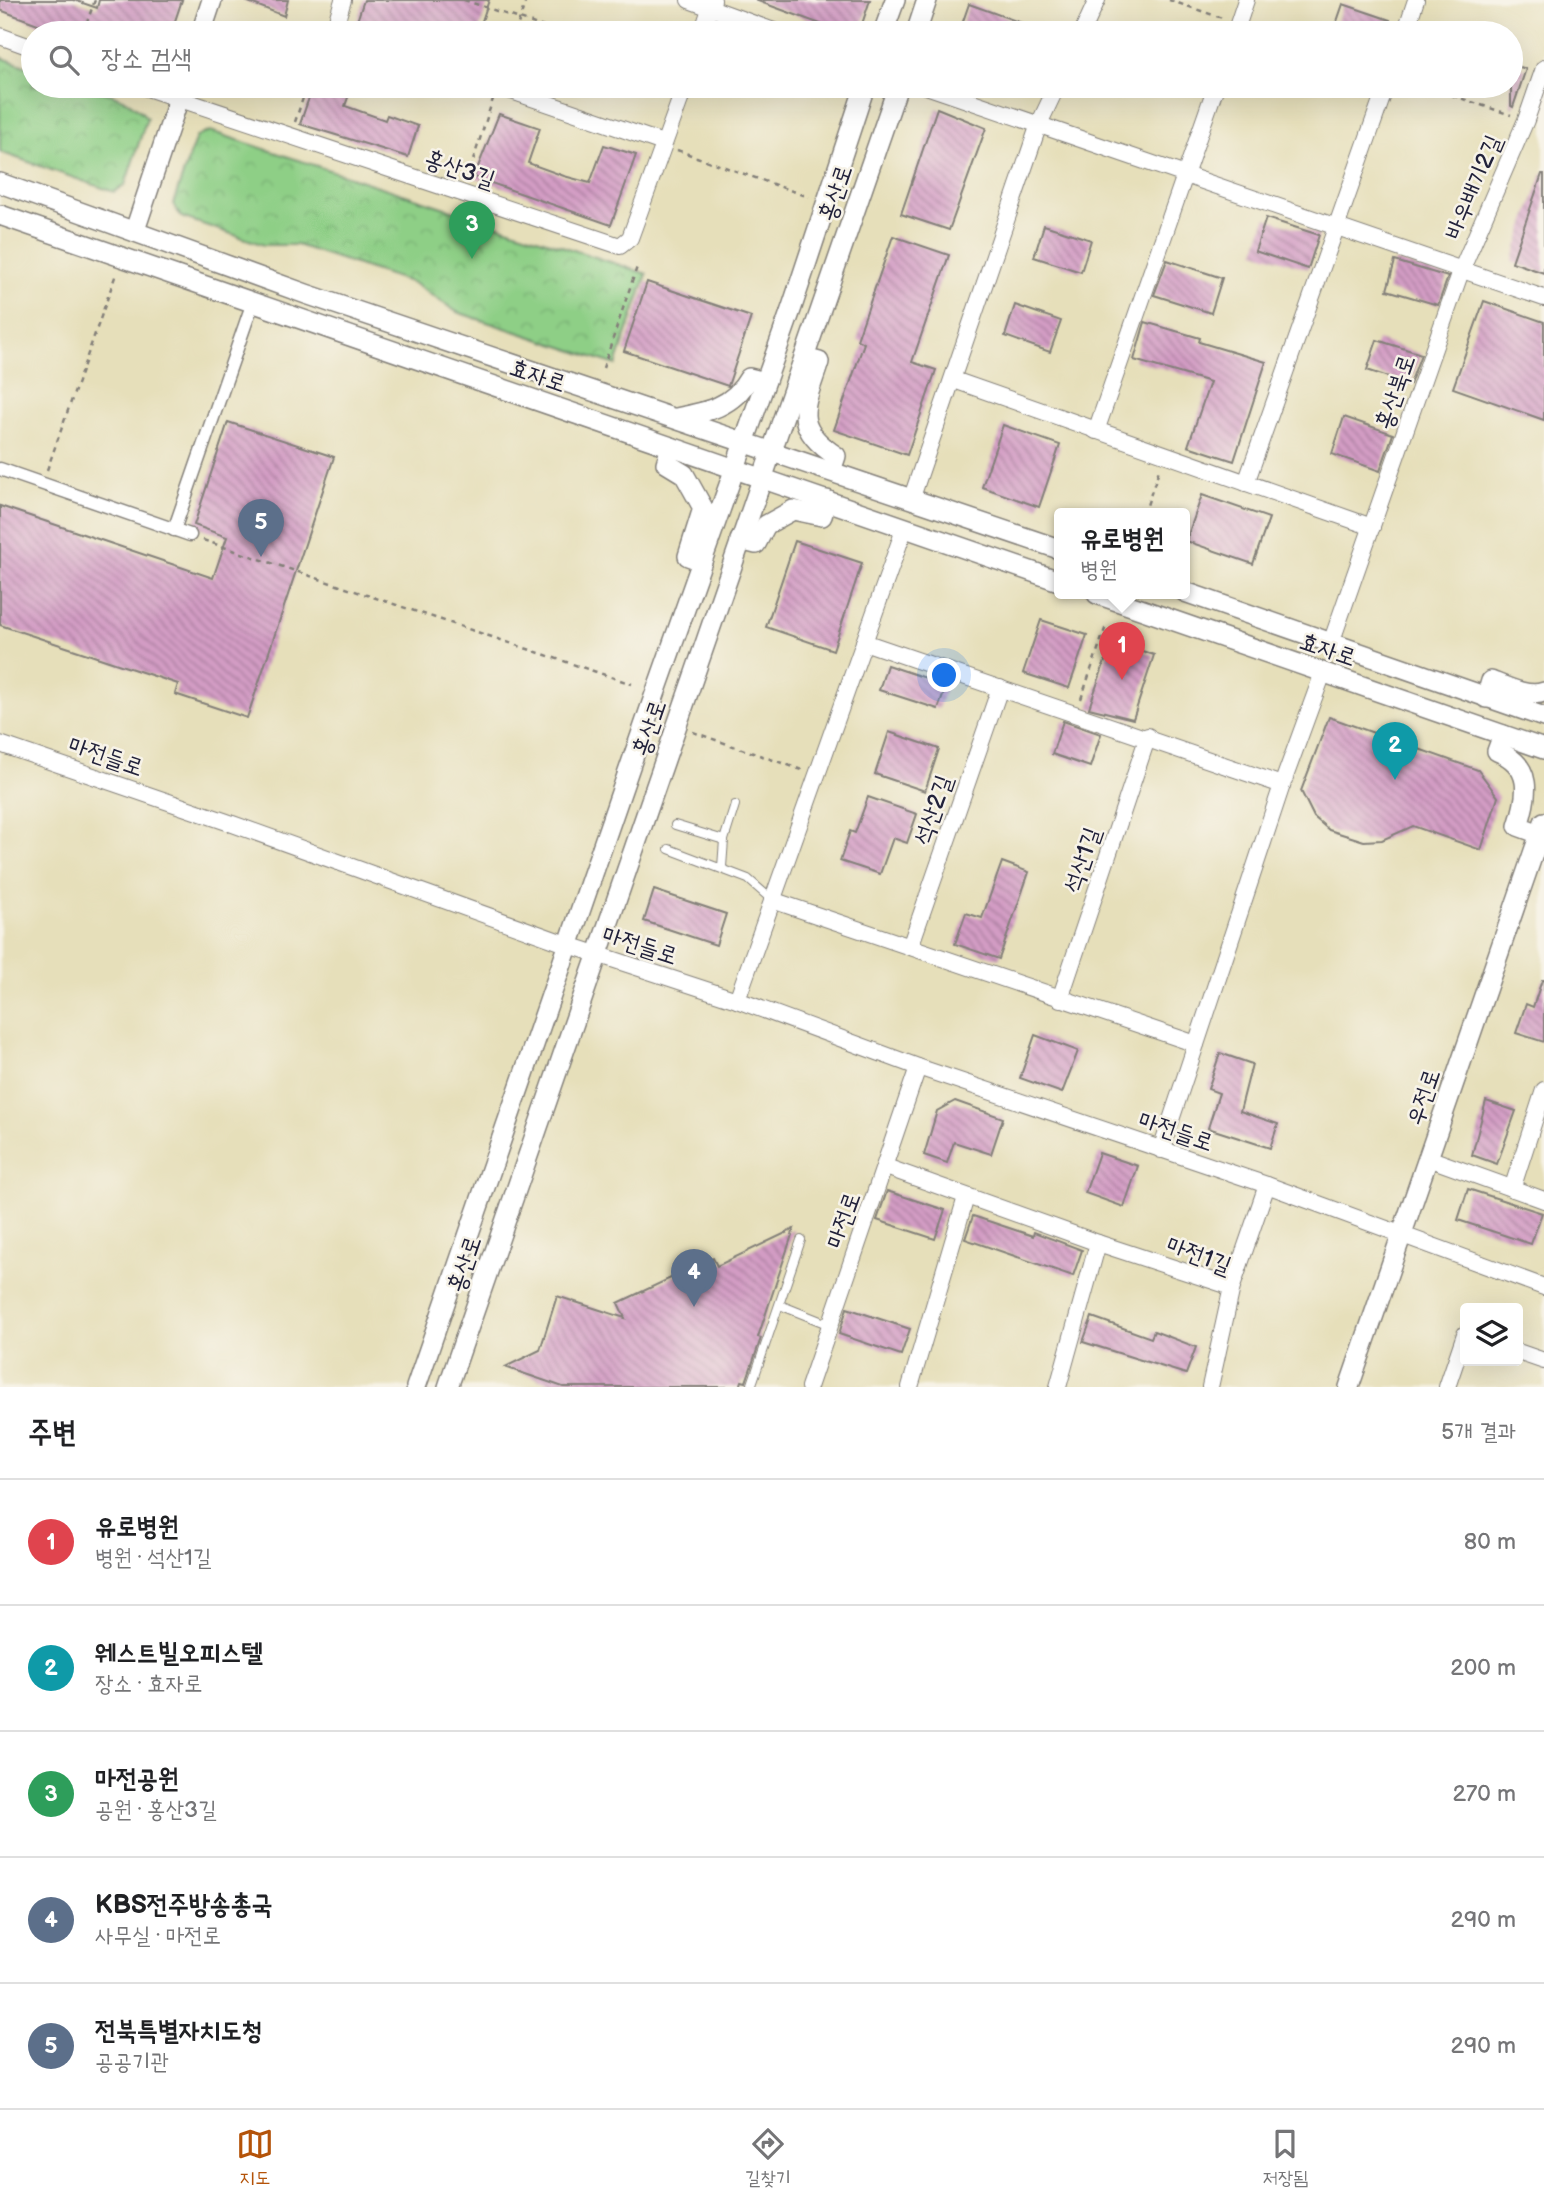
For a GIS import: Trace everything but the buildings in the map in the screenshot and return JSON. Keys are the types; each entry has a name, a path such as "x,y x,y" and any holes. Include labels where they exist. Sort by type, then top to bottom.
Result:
{"street":[{"path":"205,21 212,0"},
{"path":"337,21 343,0"},
{"path":"689,0 712,4 751,21"},
{"path":"887,21 895,0"},
{"path":"920,21 927,0"},
{"path":"1087,21 1097,0"},
{"path":"1238,21 1246,0"},
{"path":"1409,21 1416,0"},
{"path":"706,21 712,4"},
{"path":"0,36 21,44"},
{"path":"1526,120 1542,78"},
{"path":"135,230 178,98"},
{"name":"홍산3길","path":"197,98 620,246 629,238 670,146"},
{"path":"518,98 670,146 682,98"},
{"name":"홍산로","path":"416,1387 861,98"},
{"name":"홍산로","path":"448,1387 894,98"},
{"path":"962,98 1336,229 1544,298"},
{"path":"912,498 1039,124 1051,98"},
{"path":"1096,431 1212,98"},
{"path":"1246,484 1382,98"},
{"name":"바우배기2길","path":"1461,271 1526,120"},
{"name":"효자로","path":"0,183 306,294 1054,546"},
{"name":"효자로","path":"0,215 1054,579"},
{"name":"홍산북로","path":"1331,643 1461,271"},
{"path":"174,530 253,302"},
{"path":"804,358 819,362 806,405 805,422 814,441 835,456 831,471"},
{"path":"674,418 724,405 740,394 749,378 765,382"},
{"path":"954,380 1372,527"},
{"path":"671,447 666,463 684,474 703,509 688,556 702,561"},
{"path":"0,469 190,535"},
{"path":"740,540 756,544 766,525 793,510 822,516 827,500"},
{"path":"737,1000 905,527"},
{"name":"효자로","path":"1190,594 1544,717"},
{"name":"효자로","path":"1111,599 1544,749"},
{"path":"864,642 1000,688 1077,710 1282,785"},
{"path":"1161,1150 1282,785 1323,673"},
{"path":"1486,698 1491,681 1513,689 1538,694 1544,692"},
{"name":"석산2길","path":"910,947 1000,688"},
{"path":"1503,735 1497,751 1511,756 1527,783 1527,796 1518,826 1543,826"},
{"name":"석산1길","path":"1060,999 1148,736"},
{"name":"마전들로","path":"0,744 227,822 597,955 737,1000 918,1068 1267,1185 1544,1287"},
{"name":"우전로","path":"1349,1387 1543,826"},
{"path":"772,900 1196,1044"},
{"name":"마전로","path":"809,1387 918,1068"},
{"path":"1511,1189 1544,1090"},
{"path":"1428,1158 1544,1200"},
{"name":"마전1길","path":"886,1167 1098,1243 1232,1287 1209,1387"},
{"path":"1232,1287 1267,1185"},
{"path":"912,1382 966,1197"},
{"path":"1058,1387 1098,1243"},
{"path":"1447,1387 1460,1349"},
{"path":"1523,1354 1544,1361"}],"lane":[{"path":"722,867 724,840 735,805"},
{"path":"675,825 724,840"},
{"path":"668,849 722,867 748,879 772,900"},
{"path":"751,1387 801,1240"},
{"path":"780,1305 830,1325"}],"path":[{"path":"87,21 94,0"},
{"path":"464,0 526,21"},
{"path":"520,19 526,0"},
{"path":"1169,0 1219,21"},
{"path":"294,126 303,98"},
{"path":"465,186 494,98"},
{"name":"바우배기2길","path":"1460,98 1526,120"},
{"path":"670,146 809,197"},
{"path":"603,368 636,267"},
{"path":"43,484 116,274"},
{"path":"1146,508 1161,464"},
{"path":"190,535 632,684"},
{"path":"1077,710 1106,626"},
{"path":"693,732 805,771"}],"green space":[{"path":"0,57 21,65 21,98 119,98 136,107 147,118 125,185 114,192 0,152"},
{"path":"210,131 647,274 616,365 457,312 413,283 297,245 264,245 181,217 173,204 196,137"}],"place":[{"name":"마전공원","path":"472,259"},
{"name":"전북특별자치도청","path":"261,557"},
{"name":"유로병원","path":"1122,680"},
{"name":"웨스트빌오피스텔","path":"1395,780"},
{"name":"KBS전주방송총국","path":"694,1307"}]}
